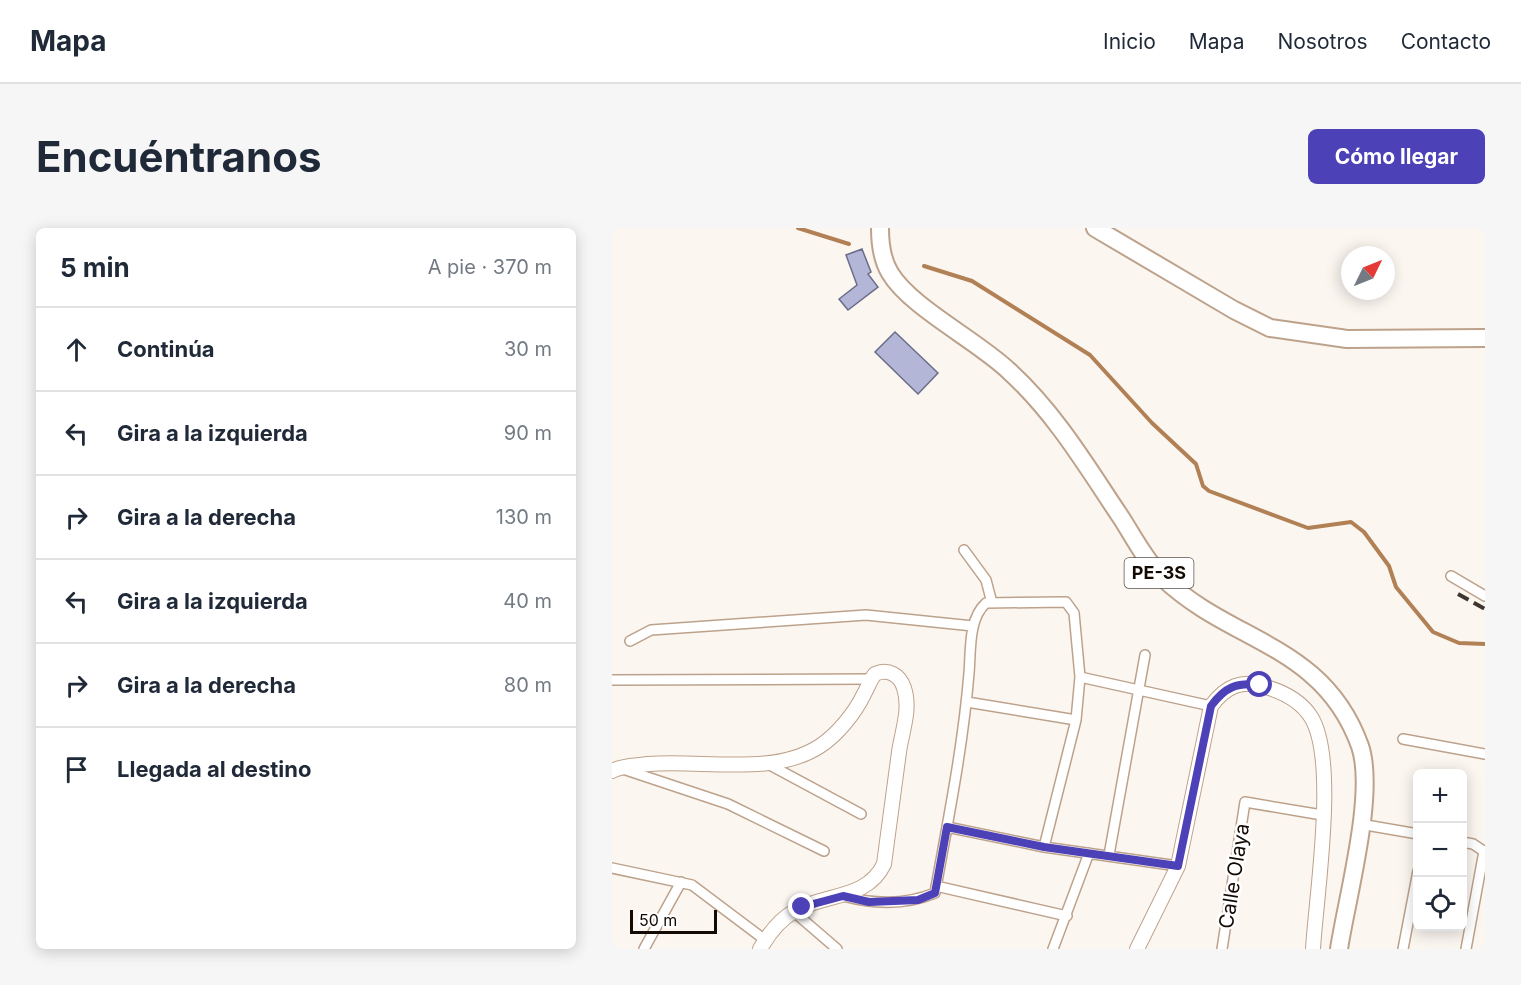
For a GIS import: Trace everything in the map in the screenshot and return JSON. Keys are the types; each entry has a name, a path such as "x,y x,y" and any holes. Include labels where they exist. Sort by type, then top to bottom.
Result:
{"highway":[{"name":"PE-3S","path":"880,228 884,260 890,274 903,289 989,353 1031,392 1065,431 1161,576 1197,605 1302,665 1331,692 1351,724 1365,766 1365,797 1339,949"},
{"path":"1095,228 1234,310 1270,328 1347,339 1485,338"}],"main road":[{"path":"614,768 659,763 768,764 786,761 820,746 853,714 871,679 879,672 895,674 905,695 905,727 884,864 878,876 843,896 793,911 763,945"},
{"path":"1137,949 1178,866 1211,706 1220,694 1242,683 1278,691 1305,709 1317,730 1323,765 1313,949"}],"street":[{"path":"964,550 986,580 992,603"},
{"path":"1451,576 1485,596"},
{"path":"843,896 869,902 918,900 935,893 967,702 973,626 980,608 992,603 1066,602 1072,606 1080,677 1076,720 1044,847"},
{"path":"630,641 651,630 866,615 973,626"},
{"path":"1109,855 1145,655"},
{"path":"1080,677 1211,706"},
{"path":"612,680 871,679"},
{"path":"967,702 1076,720"},
{"path":"1403,739 1485,754"},
{"path":"768,764 861,814"},
{"path":"614,768 728,804 824,851"},
{"name":"Calle Olaya","path":"1222,949 1245,802 1322,815"},
{"path":"1360,824 1413,833"},
{"path":"947,827 1044,847 1178,866"},
{"path":"1466,949 1484,851 1467,843"},
{"path":"1053,949 1089,852"},
{"path":"612,868 692,885 763,945"},
{"path":"1403,949 1417,877"},
{"path":"644,949 681,882"},
{"path":"936,886 1067,916"},
{"path":"793,911 837,949"}],"building":[{"path":"862,249 871,272 868,274 878,287 848,310 839,299 857,285 846,255"},
{"path":"895,332 938,373 918,394 875,352"}],"waterway":[{"path":"798,228 849,244"},
{"path":"924,266 972,281 1090,355 1152,423 1196,464 1203,486 1209,491 1308,528 1351,522 1364,532 1389,566 1396,587 1433,632 1459,643 1485,644"}],"railway":[{"path":"1458,594 1485,609"}],"route":[{"path":"802,907 843,896 869,902 918,900 935,893 947,827 1044,847 1178,866 1211,706 1229,687 1242,683 1260,685"}]}
